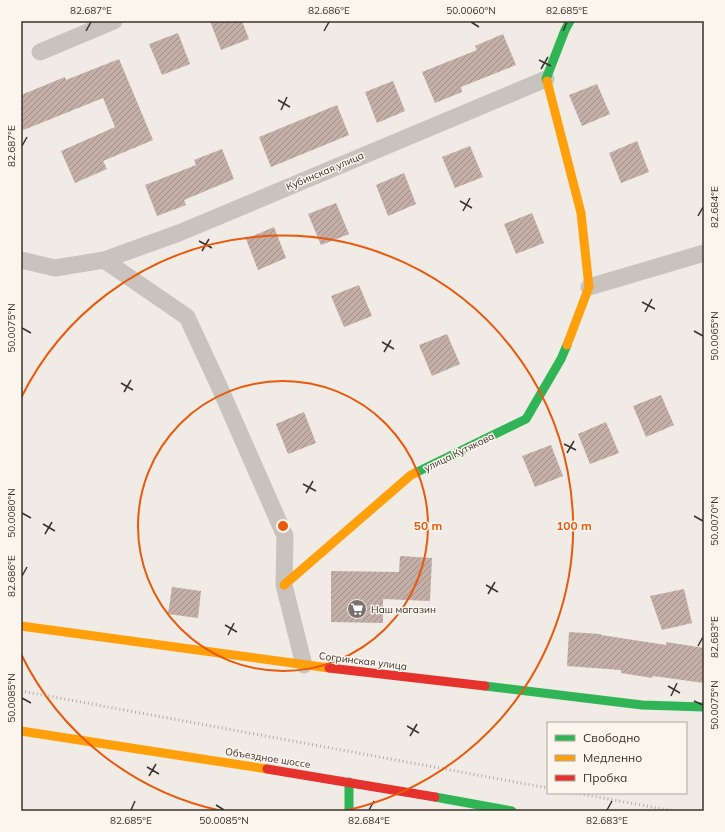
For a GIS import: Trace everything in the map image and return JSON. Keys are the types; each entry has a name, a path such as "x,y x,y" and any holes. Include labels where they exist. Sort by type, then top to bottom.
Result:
{"street":[{"path":"40,52 114,21"},
{"path":"546,79 570,21"},
{"name":"улица Кутякова","path":"284,585 411,476 526,419 561,359 589,287 581,213 546,79"},
{"name":"Кубинская улица","path":"21,260 55,268 104,260 179,233 546,79"},
{"path":"589,287 704,253"},
{"path":"104,260 186,318 220,386 286,536 284,585 304,665"},
{"name":"Согринская улица","path":"21,626 175,646 304,665 642,705 704,707"},
{"name":"Объездное шоссе","path":"21,731 349,782 512,811"},
{"path":"349,782 349,811"}],"building":[{"path":"210,21 242,21 249,39 221,50"},
{"path":"178,33 190,64 162,75 149,44"},
{"path":"503,34 516,65 461,87 462,92 435,103 422,72 477,50 475,46"},
{"path":"119,59 153,140 103,161 107,169 75,183 61,151 115,127 103,98 21,131 21,95 65,77 66,80"},
{"path":"393,81 405,111 377,123 365,92"},
{"path":"597,84 610,114 582,126 569,95"},
{"path":"337,105 349,135 271,167 259,137"},
{"path":"637,141 649,172 621,183 609,153"},
{"path":"470,146 483,177 455,188 442,157"},
{"path":"222,149 234,179 184,200 186,205 157,216 145,185 196,165 194,160"},
{"path":"404,173 416,204 388,216 376,185"},
{"path":"336,203 349,234 321,245 308,214"},
{"path":"532,213 544,243 516,254 504,224"},
{"path":"274,227 286,258 258,270 246,239"},
{"path":"359,285 372,316 344,327 331,296"},
{"path":"447,334 460,364 432,376 419,345"},
{"path":"661,395 674,425 646,437 633,406"},
{"path":"304,412 316,443 288,454 276,424"},
{"path":"606,422 619,453 590,464 578,434"},
{"path":"551,445 563,476 535,487 522,456"},
{"path":"400,556 432,558 430,601 383,599 383,623 331,622 331,571 399,572"},
{"path":"172,587 201,591 198,618 168,614"},
{"path":"684,589 692,623 662,630 650,596"},
{"path":"569,632 601,634 666,645 666,642 704,648 704,683 653,676 652,678 621,673 621,670 567,666"}],"railway":[{"path":"21,691 547,788"},
{"path":"581,794 674,811"}],"traffic: fast":[{"path":"547,81 546,79 570,21"},
{"path":"415,473 526,419 561,359 567,345"},
{"path":"485,686 642,705 704,707"},
{"path":"349,782 349,811"},
{"path":"435,797 512,811"}],"traffic: slow":[{"path":"547,81 581,213 589,287 567,345"},
{"path":"284,585 415,473"},
{"path":"21,626 329,668"},
{"path":"21,731 267,769"}],"traffic: jam":[{"path":"329,668 485,686"},
{"path":"267,769 435,797"}],"place":[{"name":"Наш магазин","path":"357,609"}]}
